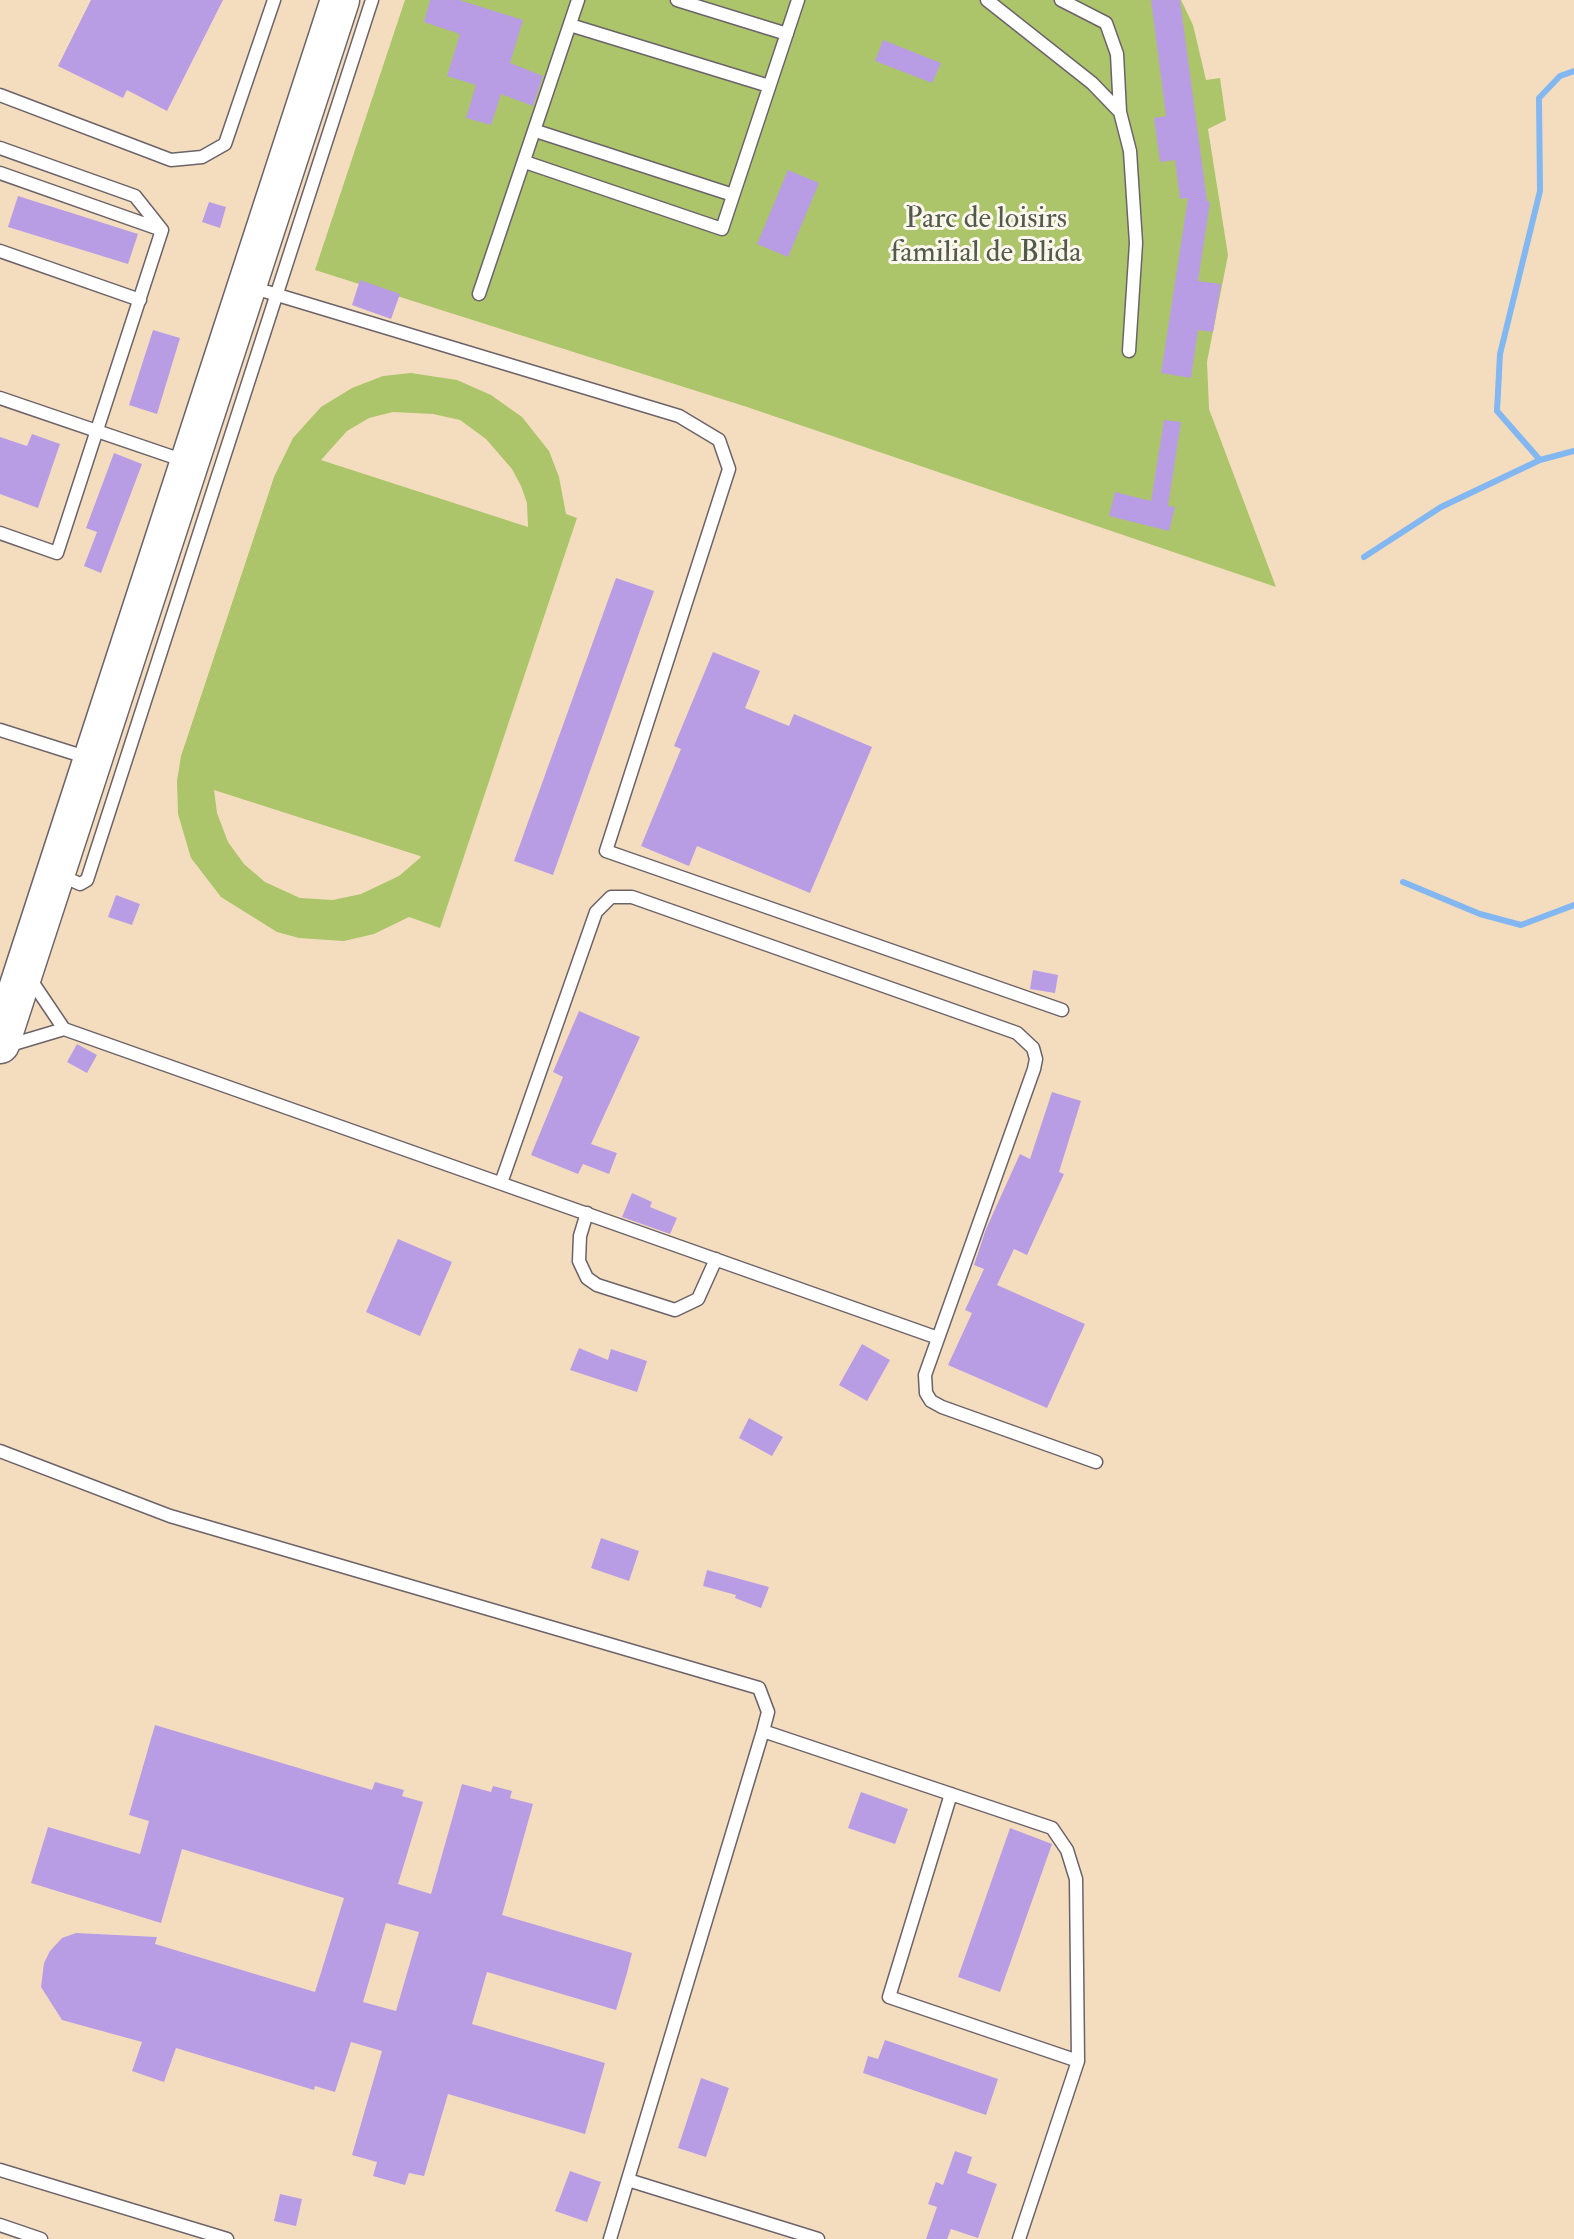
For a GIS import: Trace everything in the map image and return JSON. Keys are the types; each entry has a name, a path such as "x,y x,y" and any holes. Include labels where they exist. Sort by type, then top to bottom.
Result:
{"main road":[{"path":"0,1046 12,984 79,755 325,0"},
{"path":"12,984 57,874 262,290 340,0"}],"lane":[{"path":"0,95 172,160 202,157 225,144 274,0"},
{"path":"372,0 262,290 679,416 719,440 729,469 606,851 1062,1010"},
{"path":"479,294 578,0"},
{"path":"677,0 787,34"},
{"path":"525,162 722,229 798,0"},
{"path":"987,0 1092,83 1120,112"},
{"path":"1060,0 1106,23 1117,54 1120,112 1130,151 1136,243 1129,351"},
{"path":"570,24 769,86"},
{"path":"536,131 733,195"},
{"path":"0,148 135,196 162,230"},
{"path":"0,173 162,230"},
{"path":"0,533 57,553 162,230"},
{"path":"0,251 140,300"},
{"path":"0,398 176,458"},
{"path":"0,730 79,755"},
{"path":"501,1183 596,912 611,897 632,897 1017,1033 1033,1048 1036,1059 1034,1069 925,1375 926,1393 931,1401 1096,1462"},
{"path":"12,984 64,1029 938,1338"},
{"path":"0,1046 64,1029"},
{"path":"587,1213 580,1236 579,1261 587,1278 597,1285 675,1310 698,1299 716,1259"},
{"path":"0,1451 170,1516 759,1688 768,1712 764,1731 610,2239"},
{"path":"764,1731 1052,1828 1067,1850 1076,1879 1078,2061 1019,2239"},
{"path":"951,1794 889,1997 1078,2061"},
{"path":"0,2170 227,2239"},
{"path":"628,2180 818,2239"},
{"path":"0,2225 41,2239"}],"green space":[{"name":"Parc de loisirs familial de Blida","path":"405,0 1181,0 1193,25 1206,80 1220,78 1226,120 1208,129 1228,255 1207,362 1209,409 1276,587 747,407 315,270"},
{"path":"411,373 457,380 491,395 522,417 549,451 559,477 566,514 577,518 440,928 409,917 374,934 344,941 299,938 277,932 221,897 191,858 178,814 177,781 181,756 274,477 293,438 321,407 352,388 383,376","holes":["393,412 433,414 460,420 486,439 512,469 521,486 527,503 528,527 321,460 347,431 369,418","214,790 420,856 421,857 399,876 361,894 333,900 300,898 265,882 244,864 228,842 217,813"]}],"building":[{"path":"91,0 223,0 167,111 127,90 123,98 58,66"},
{"path":"430,0 459,0 523,20 510,63 543,76 533,106 501,94 491,125 466,118 476,85 447,76 460,34 424,22"},
{"path":"1151,0 1180,0 1207,201 1210,202 1198,281 1221,284 1213,332 1198,330 1191,378 1161,373 1188,198 1180,199 1175,160 1160,162 1154,118 1166,116"},
{"path":"883,40 941,63 932,83 875,61"},
{"path":"788,170 819,183 788,257 757,244"},
{"path":"18,196 138,234 128,264 8,227"},
{"path":"209,202 226,207 220,228 202,222"},
{"path":"360,280 400,294 391,319 352,305"},
{"path":"153,330 180,338 157,414 129,405"},
{"path":"1164,420 1181,422 1168,506 1175,507 1169,531 1109,516 1115,492 1151,501"},
{"path":"32,434 60,444 38,508 0,494 0,437 27,446"},
{"path":"114,453 142,464 101,573 84,566 97,532 86,528"},
{"path":"616,578 654,591 553,875 514,861"},
{"path":"713,652 760,671 745,708 789,726 794,714 872,747 810,893 697,846 689,866 641,846 681,749 674,746"},
{"path":"116,895 140,904 132,925 108,917"},
{"path":"1033,970 1058,975 1055,993 1030,989"},
{"path":"579,1011 640,1037 591,1144 617,1153 609,1174 583,1164 578,1174 531,1155 563,1077 553,1072"},
{"path":"77,1044 97,1055 87,1073 67,1062"},
{"path":"1052,1092 1081,1101 1059,1172 1064,1174 1027,1255 1014,1249 997,1285 1085,1324 1047,1408 948,1365 972,1313 965,1310 984,1269 974,1265 986,1229 1020,1154 1030,1159"},
{"path":"632,1193 652,1202 650,1207 677,1218 670,1234 622,1217"},
{"path":"398,1239 452,1262 420,1336 366,1312"},
{"path":"862,1344 890,1360 867,1401 839,1385"},
{"path":"579,1348 608,1360 611,1349 647,1361 637,1392 570,1370"},
{"path":"749,1418 783,1437 772,1456 739,1438"},
{"path":"601,1538 639,1551 629,1581 591,1568"},
{"path":"707,1570 769,1587 761,1608 735,1598 736,1595 703,1586"},
{"path":"155,1725 372,1790 375,1782 404,1790 402,1796 423,1802 398,1884 431,1894 462,1784 491,1792 493,1786 512,1791 510,1798 533,1804 502,1915 632,1953 627,1973 616,2010 487,1972 472,2024 605,2063 585,2134 448,2094 424,2176 409,2173 405,2185 373,2176 377,2162 352,2155 382,2051 351,2042 335,2092 315,2086 314,2090 176,2048 164,2082 132,2071 142,2042 62,2020 41,1987 44,1963 50,1951 62,1938 76,1933 157,1937 155,1944 315,1992 344,1898 182,1849 161,1923 31,1883 48,1827 140,1854 149,1821 129,1815","holes":["386,1923 419,1932 396,2011 363,2002"]},
{"path":"861,1792 908,1809 895,1844 848,1828"},
{"path":"1010,1828 1052,1844 1000,1992 958,1977"},
{"path":"885,2040 998,2079 986,2115 863,2073 868,2056 878,2059"},
{"path":"701,2078 729,2088 706,2157 678,2148"},
{"path":"955,2151 972,2157 967,2173 997,2184 978,2238 951,2229 947,2239 926,2239 937,2207 928,2204 936,2182 943,2185"},
{"path":"570,2171 601,2182 587,2222 555,2211"},
{"path":"280,2194 302,2199 296,2226 274,2221"}],"waterway":[{"path":"1540,460 1497,411 1500,354 1540,191 1539,98 1560,76 1574,71"},
{"path":"1364,557 1441,507 1540,460 1574,451"},
{"path":"1403,882 1480,914 1521,925 1574,905"}]}
